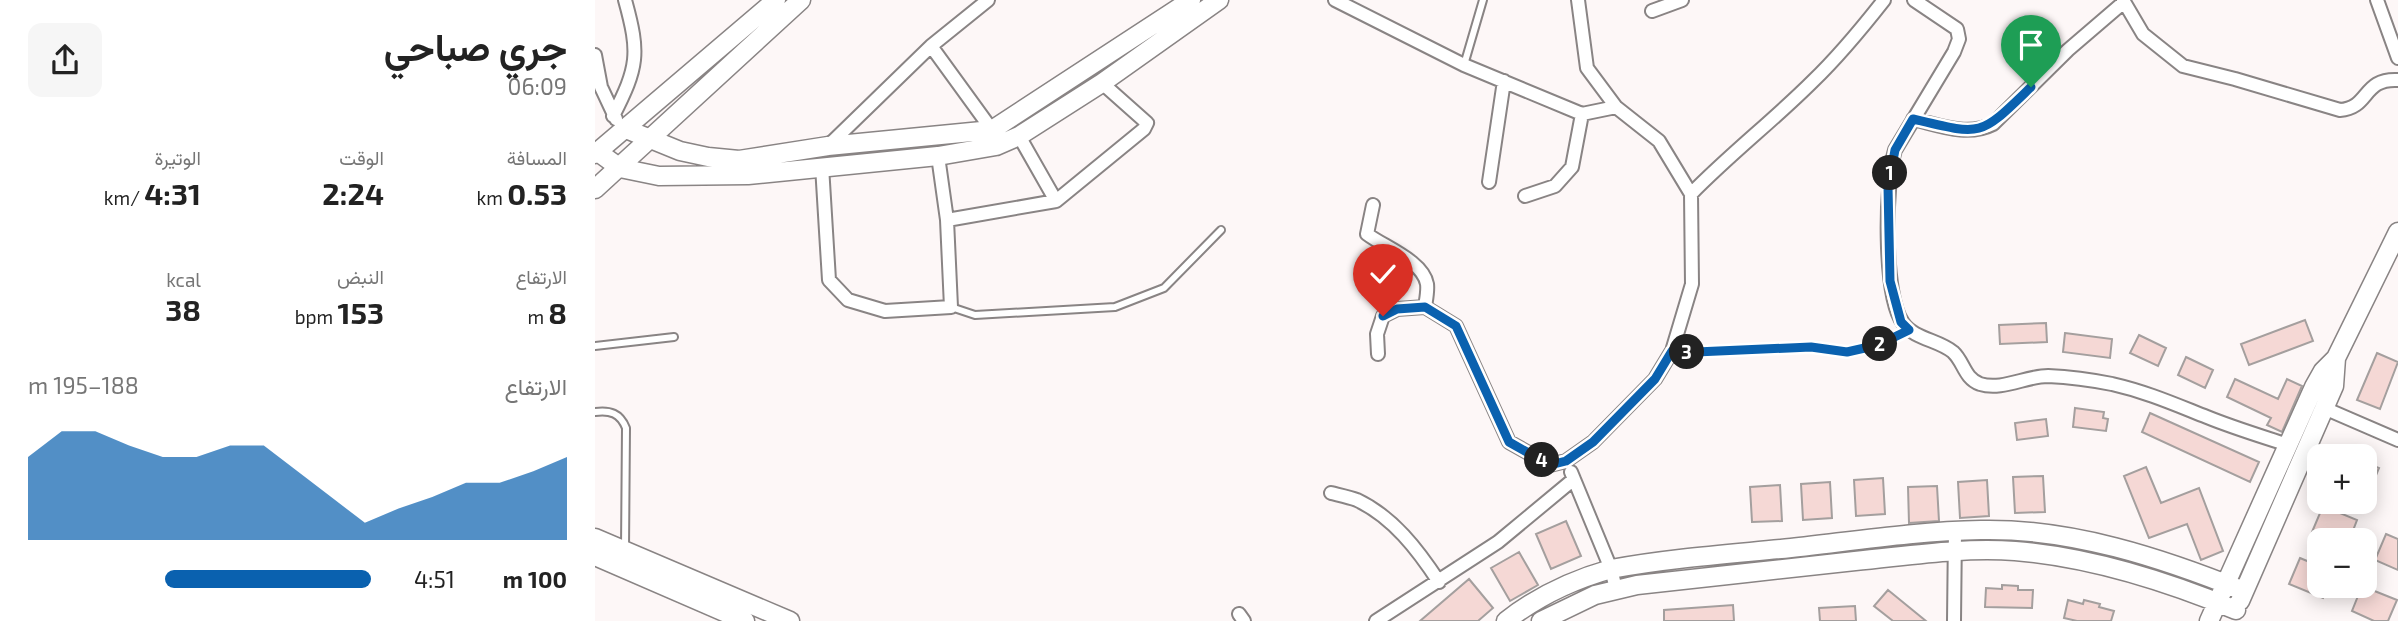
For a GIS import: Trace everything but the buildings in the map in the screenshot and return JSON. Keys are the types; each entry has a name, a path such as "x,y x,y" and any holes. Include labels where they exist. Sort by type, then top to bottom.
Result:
{"street":[{"path":"613,116 631,82 636,53 625,0"},
{"path":"776,0 596,153 620,168 659,176 710,176 748,175 938,156 996,146 1020,136 1102,83 1219,0"},
{"path":"595,189 801,0"},
{"path":"828,146 931,46 988,0"},
{"path":"595,55 601,87 613,116 626,130 680,151 739,160 828,146 992,130 1191,0"},
{"path":"1335,0 1464,65 1582,114 1616,107"},
{"path":"1378,354 1377,334 1383,316 1397,309 1425,307 1456,326 1509,442 1550,465 1566,461 1593,442 1619,418 1655,379 1672,351 1692,284 1691,194 1659,141 1616,107 1587,68 1578,0"},
{"path":"1652,11 1682,0"},
{"path":"1691,194 1729,155 1813,81 1857,34 1884,0"},
{"path":"1915,0 1957,29 1959,39 1954,52 1895,150 1888,187 1890,281 1901,322 1909,330 1954,353 1971,379 1981,384 1993,386 2047,376 2109,384 2157,396 2288,445"},
{"path":"2377,0 2398,58"},
{"path":"1913,119 1959,130 1981,130 1993,124 2068,50 2123,1 2143,34 2183,66 2340,110 2357,105 2374,84 2383,79 2398,80"},
{"path":"931,46 992,130"},
{"path":"1489,182 1504,81"},
{"path":"947,220 1056,201 1144,128 1147,123 1102,83"},
{"path":"1525,196 1555,186 1572,167 1582,114"},
{"path":"1020,136 1056,201"},
{"path":"846,145 849,164"},
{"path":"822,166 829,280 848,300 885,311 951,307 947,220 938,156"},
{"path":"1373,205 1367,234 1378,243 1406,257 1419,271 1427,283 1425,307"},
{"path":"2209,621 2318,379 2336,358 2398,232"},
{"path":"1541,621 1575,603 1616,589 1956,551 2011,551 2068,558 2136,575 2217,602 2233,616 2324,408 2336,377 2336,358"},
{"path":"2324,408 2398,440"},
{"path":"1566,461 1611,569 1616,589"},
{"path":"1376,621 1498,542 1574,479"},
{"path":"1331,492 1357,500 1403,533 1439,582"},
{"path":"1506,621 1556,589 1611,569 1955,531 2013,530 2072,538 2165,563 2244,592"},
{"path":"1954,621 1955,531"},
{"path":"595,538 745,621"},
{"path":"595,556 632,560 790,621"}],"lane":[{"path":"1464,65 1483,0"},
{"path":"951,307 975,314 1115,307 1164,288 1221,230"},
{"path":"1672,351 1811,347 1847,352 1878,345 1909,330"},
{"path":"595,346 674,337"},
{"path":"595,412 612,412 618,415 626,428 632,560"}],"route":[{"path":"1383,316 1397,309 1425,307 1456,326 1509,442 1550,465 1566,461 1593,442 1619,418 1655,379 1672,351 1811,347 1847,352 1878,345 1909,330 1901,322 1890,281 1888,187 1895,150 1913,119 1959,130 1981,130 1993,124 2031,87"}]}
